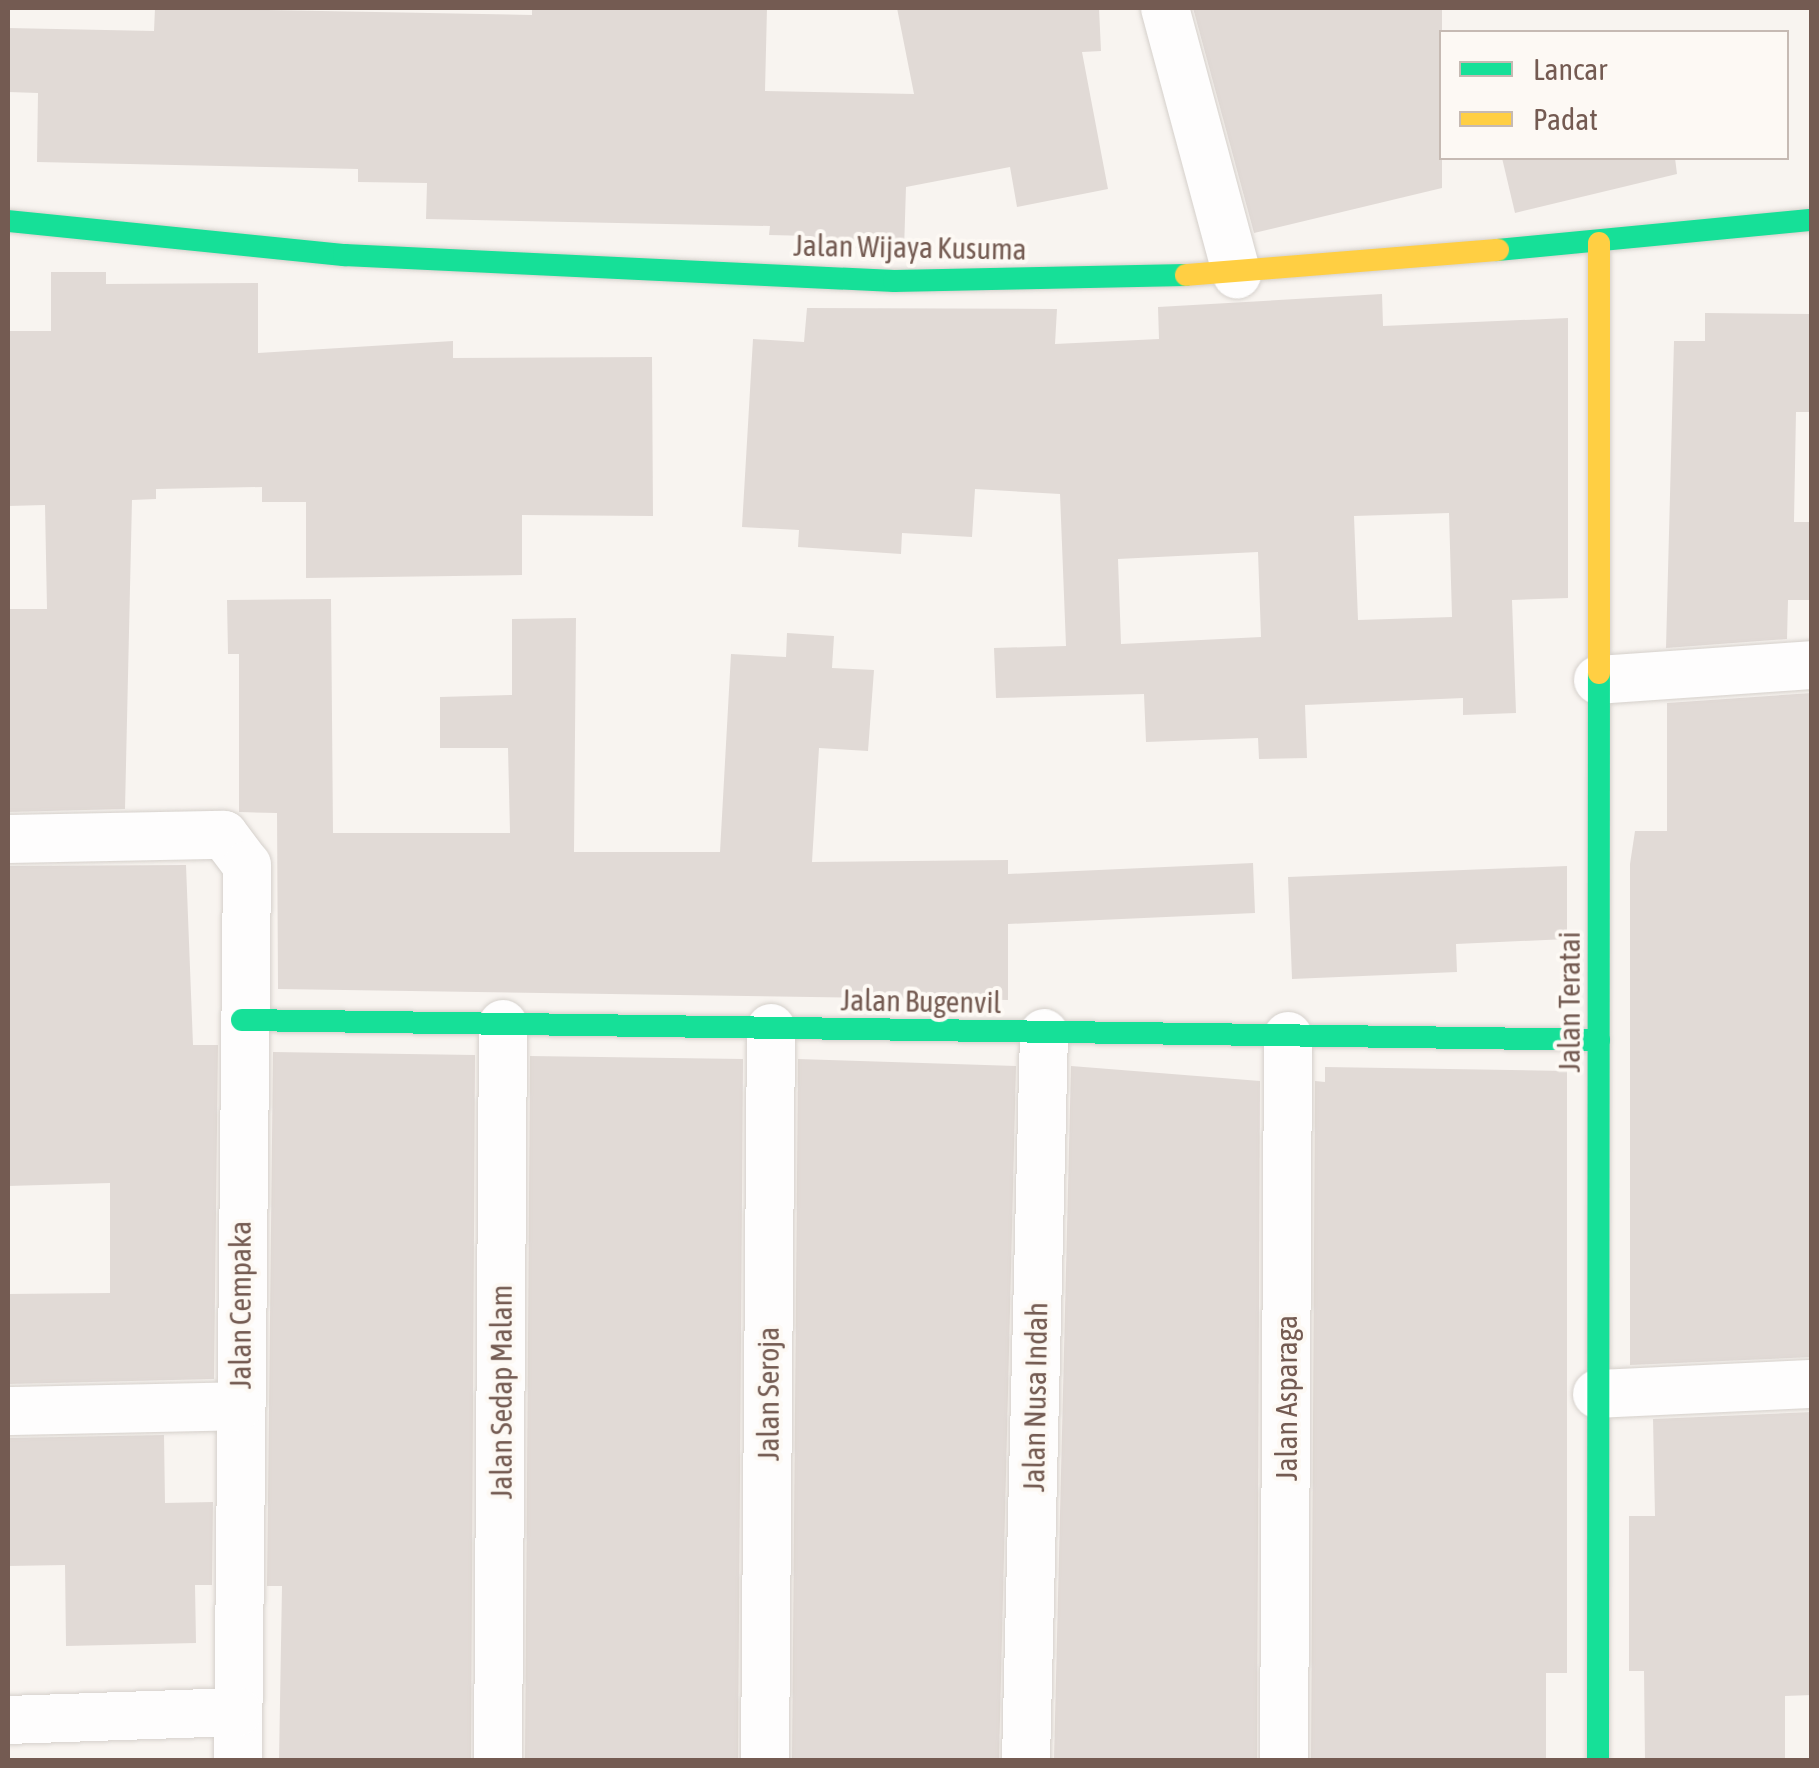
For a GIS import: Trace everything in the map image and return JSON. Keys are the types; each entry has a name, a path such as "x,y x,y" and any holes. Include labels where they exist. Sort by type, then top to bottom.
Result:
{"street":[{"path":"1165,8 1236,274"},
{"name":"Jalan Wijaya Kusuma","path":"8,221 344,255 894,281 1236,274 1600,243 1812,220"},
{"name":"Jalan Teratai","path":"1598,1760 1600,243"},
{"path":"1598,680 1812,665"},
{"name":"Jalan Cempaka","path":"8,839 224,835 243,851 238,1760"},
{"name":"Jalan Bugenvil","path":"242,1020 1599,1040"},
{"name":"Jalan Sedap Malam","path":"498,1760 503,1024"},
{"name":"Jalan Seroja","path":"765,1760 770,1028"},
{"name":"Jalan Nusa Indah","path":"1026,1760 1044,1032"},
{"name":"Jalan Asparaga","path":"1284,1760 1288,1036"},
{"path":"1598,1394 1812,1384"},
{"path":"8,1410 240,1406"},
{"path":"8,1720 238,1712"}],"building":[{"path":"155,8 532,15 532,8 767,8 765,91 914,94 897,8 1099,8 1101,51 1082,52 1108,189 1017,207 1010,167 906,187 904,250 894,250 810,246 811,236 769,235 770,226 426,219 427,183 358,182 358,169 37,162 38,93 8,92 8,28 154,31"},
{"path":"1193,8 1442,8 1442,188 1254,233"},
{"path":"1502,160 1675,160 1677,174 1515,213"},
{"path":"51,272 106,272 106,284 258,283 258,353 453,341 453,358 652,357 653,516 522,515 522,575 306,578 306,502 262,502 262,487 156,489 156,499 132,500 125,809 8,812 8,609 47,609 45,505 8,506 8,331 51,331"},
{"path":"1382,294 1383,326 1568,318 1568,598 1512,600 1516,713 1463,715 1463,698 1305,705 1307,758 1259,759 1258,738 1146,742 1144,694 996,698 994,648 1066,646 1060,494 975,489 972,537 902,533 901,554 798,547 799,530 742,527 753,339 804,342 807,308 1057,309 1055,344 1159,339 1158,307","holes":["1449,513 1452,617 1358,620 1354,516","1258,552 1261,637 1121,644 1118,559"]},
{"path":"1705,313 1812,314 1812,412 1796,412 1794,522 1812,522 1812,600 1788,600 1787,639 1666,648 1674,341 1705,341"},
{"path":"331,599 333,833 510,833 508,748 440,748 440,697 512,695 512,619 576,618 574,852 720,852 731,654 786,657 787,633 834,636 832,668 874,670 868,751 819,748 812,862 1008,860 1008,874 1253,863 1255,913 1008,924 1008,1000 278,989 277,813 239,812 239,654 228,654 227,600"},
{"path":"1812,693 1812,1357 1630,1365 1630,864 1635,831 1667,831 1667,703"},
{"path":"186,865 193,1045 218,1045 214,1379 8,1384 8,1294 110,1293 110,1183 8,1186 8,866"},
{"path":"1567,866 1567,939 1456,944 1457,972 1292,979 1288,877"},
{"path":"273,1052 475,1055 471,1760 279,1760 282,1586 267,1586"},
{"path":"530,1056 743,1059 738,1760 525,1760"},
{"path":"798,1059 1016,1066 999,1760 792,1760"},
{"path":"1071,1066 1260,1081 1257,1760 1054,1760"},
{"path":"1325,1067 1567,1071 1567,1673 1546,1673 1546,1760 1311,1760 1315,1081 1325,1082"},
{"path":"1812,1412 1812,1695 1785,1696 1785,1760 1645,1760 1644,1671 1629,1671 1629,1516 1655,1516 1653,1419"},
{"path":"164,1435 165,1503 213,1502 212,1585 195,1585 196,1643 66,1646 65,1565 8,1566 8,1438"}],"traffic: fast":[{"path":"1498,250 1812,220"},
{"path":"8,221 344,255 894,281 1186,275"},
{"path":"1598,1760 1599,673"},
{"path":"242,1020 1599,1040"}],"traffic: slow":[{"path":"1599,243 1599,673"},
{"path":"1186,275 1498,250"}]}
